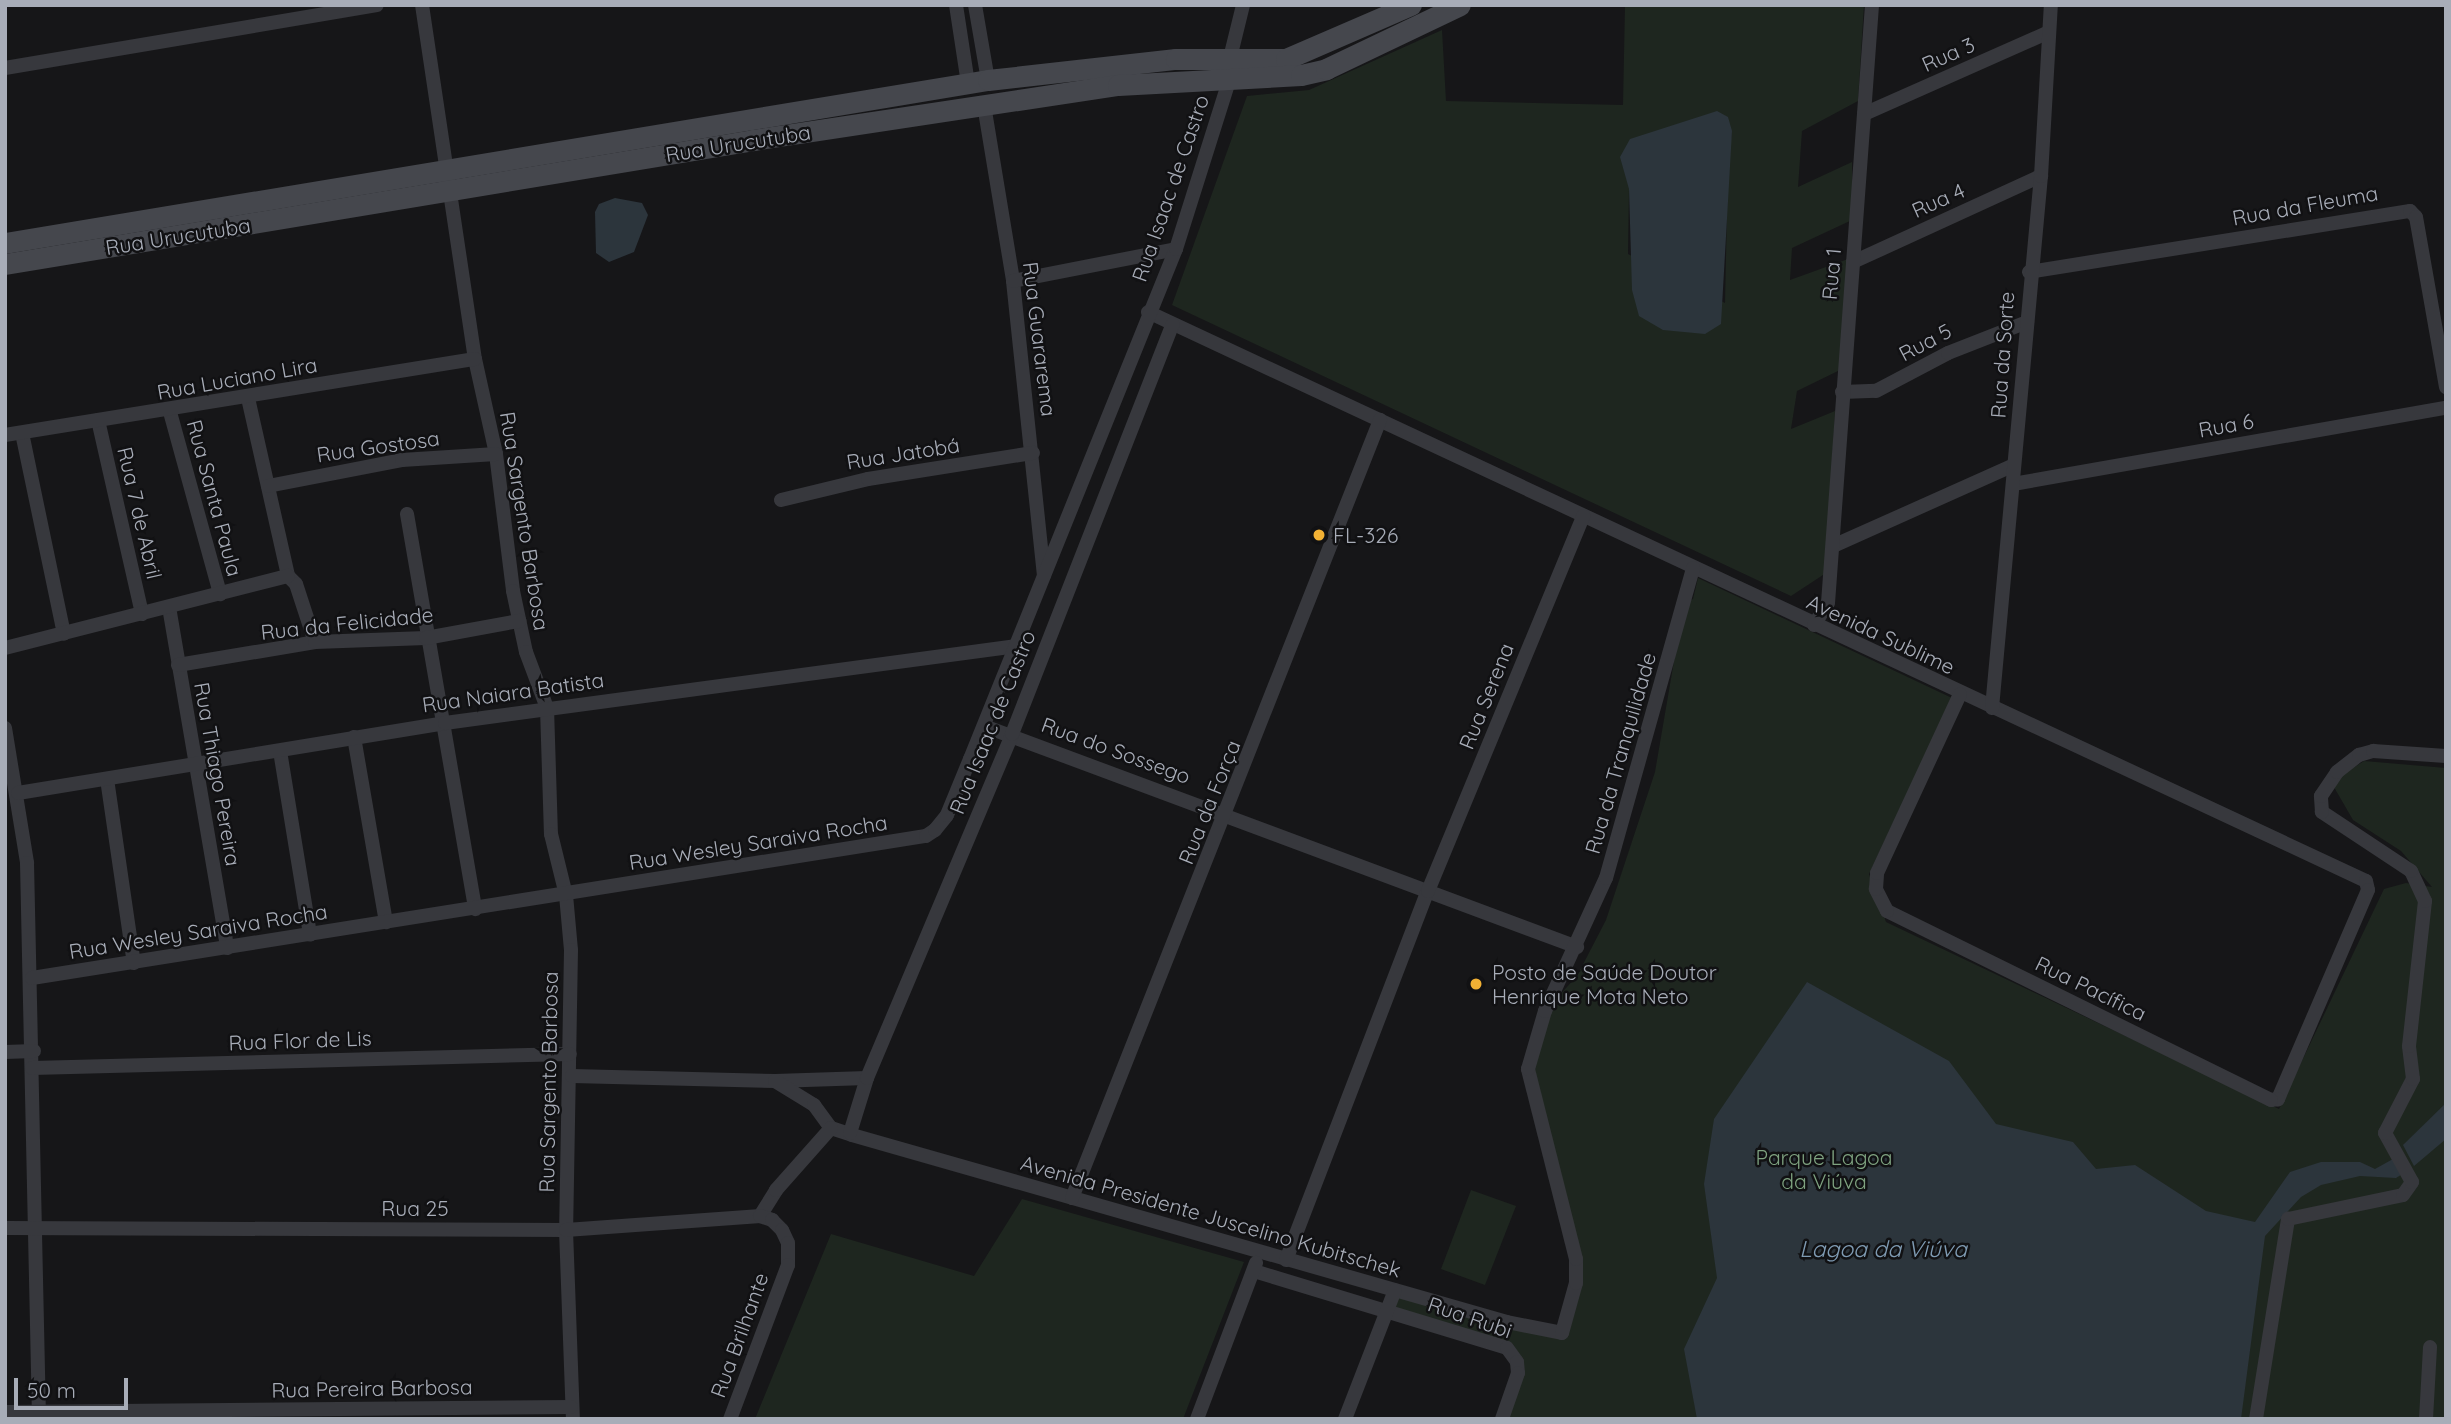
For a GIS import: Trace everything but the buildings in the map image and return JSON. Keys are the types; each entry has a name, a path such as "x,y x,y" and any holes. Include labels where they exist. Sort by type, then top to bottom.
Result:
{"street":[{"path":"5,68 377,5"},
{"name":"Rua Sargento Barbosa","path":"422,5 475,359 496,454 519,621 547,708 551,834 566,895 571,950 572,1076 566,1230 572,1413"},
{"path":"956,5 978,82"},
{"path":"975,5 978,82"},
{"name":"Rua Isaac de Castro","path":"1148,312 1176,249 1230,68 1243,5"},
{"name":"Rua Urucutuba","path":"5,243 448,182 1230,68 1294,57 1411,5"},
{"name":"Rua Urucutuba","path":"5,264 978,82 1176,58 1282,78 1326,69 1398,36 1432,11 1460,5"},
{"name":"Rua 1","path":"1814,625 1828,603 1872,5"},
{"name":"Rua da Sorte","path":"1992,708 2027,322 2029,272 2040,176 2051,5"},
{"path":"1391,15 1398,36"},
{"name":"Rua 3","path":"1864,114 2049,32"},
{"name":"Rua Guararema","path":"984,105 1013,281 1033,453 1044,580"},
{"name":"Rua 4","path":"1853,262 2040,176"},
{"name":"Rua da Fleuma","path":"2029,272 2403,209 2416,217 2441,322 2446,387"},
{"path":"1013,281 1176,249"},
{"path":"1148,312 1173,324"},
{"name":"Rua Wesley Saraiva Rocha","path":"32,978 926,836 947,815 1044,580 1148,312"},
{"name":"Rua 5","path":"1842,392 1875,391 1948,353 2027,322"},
{"name":"Rua Isaac de Castro","path":"850,1133 867,1078 1012,734 1173,324"},
{"name":"Avenida Sublime","path":"1173,324 1960,694 2366,881"},
{"name":"Rua Luciano Lira","path":"5,435 170,412 475,359"},
{"path":"248,398 288,576 296,584 315,642"},
{"name":"Rua 6","path":"2013,484 2446,408"},
{"name":"Rua Santa Paula","path":"170,412 220,594"},
{"name":"Rua da Força","path":"1072,1198 1227,814 1380,420"},
{"name":"Rua 7 de Abril","path":"97,421 142,614"},
{"path":"22,433 64,634"},
{"name":"Rua Jatobá","path":"781,500 868,479 1033,453"},
{"name":"Rua Gostosa","path":"268,486 402,460 496,454"},
{"path":"1833,546 2014,465"},
{"path":"407,514 426,638 445,723 475,909"},
{"name":"Rua Serena","path":"1286,1260 1428,891 1583,516"},
{"name":"Rua da Tranquilidade","path":"1562,1333 1576,1283 1576,1259 1528,1069 1545,1011 1577,947 1606,878 1693,568"},
{"path":"5,648 288,576"},
{"name":"Rua Thiago Pereira","path":"169,607 227,948"},
{"name":"Rua da Felicidade","path":"178,665 315,642 426,638 519,621"},
{"name":"Rua Naiara Batista","path":"18,793 194,762 279,751 445,723 1017,646"},
{"name":"Rua Pacífica","path":"1960,694 1877,873 1876,888 1882,905 2271,1100 2281,1096 2368,890 2366,881"},
{"name":"Rua do Sossego","path":"984,726 1227,814 1577,947"},
{"path":"5,728 18,793 27,863 34,1051 32,1068 39,1415"},
{"path":"354,737 386,922"},
{"path":"279,751 310,935"},
{"path":"2256,1419 2288,1219 2403,1195 2412,1182 2385,1133 2413,1079 2409,1046 2425,901 2411,871 2322,812 2321,796 2337,772 2359,755 2373,751 2446,756"},
{"path":"107,779 134,963"},
{"path":"5,1052 34,1051"},
{"name":"Rua Flor de Lis","path":"32,1068 570,1054"},
{"path":"572,1076 775,1081 867,1078"},
{"path":"760,1216 789,1174 831,1128 814,1105 775,1081"},
{"name":"Avenida Presidente Juscelino Kubitschek","path":"831,1128 1286,1260 1562,1333"},
{"name":"Rua 25","path":"5,1228 566,1230 760,1216"},
{"name":"Rua Brilhante","path":"730,1419 788,1265 788,1243 782,1230 772,1220 760,1216"},
{"path":"1197,1419 1259,1252"},
{"name":"Rua Rubi","path":"1254,1271 1507,1348 1517,1362 1518,1373 1502,1419"},
{"path":"1345,1419 1395,1290"},
{"path":"2426,1419 2430,1348"},
{"name":"Rua Pereira Barbosa","path":"5,1412 39,1415 572,1413"}],"green space":[{"path":"1625,5 1864,5 1858,101 1802,131 1798,187 1852,162 1852,220 1792,248 1790,280 1848,259 1840,370 1797,391 1791,429 1835,411 1826,573 1791,596 1172,305 1247,96 1309,90 1442,30 1446,101 1623,105","holes":["1732,131 1728,165 1725,303 1628,254 1629,189"]},
{"name":"Parque Lagoa da Viúva","path":"1698,578 1952,698 1869,874 1886,922 2279,1109 2384,889 2406,883 2432,887 2401,851 2353,820 2331,782 2364,761 2446,768 2446,1419 1502,1419 1517,1379 1514,1354 1388,1311 1395,1290 1558,1333 1576,1283 1529,1088 1545,1011 1577,976 1606,920 1655,772 1684,603 1693,599"},
{"path":"1471,1190 1516,1206 1485,1285 1441,1269"},
{"path":"1022,1199 1244,1262 1183,1419 755,1419 831,1234 974,1276"}],"water":[{"path":"1717,111 1728,117 1732,131 1721,324 1705,334 1663,330 1639,316 1632,290 1629,189 1620,157 1630,139"},
{"path":"615,198 642,203 648,215 634,252 609,262 596,253 595,212 599,204"},
{"name":"Lagoa da Viúva","path":"1807,982 1949,1061 1996,1124 2073,1142 2096,1169 2135,1165 2206,1211 2255,1222 2290,1172 2321,1162 2360,1162 2375,1169 2393,1159 2404,1173 2396,1178 2360,1176 2321,1185 2301,1197 2265,1236 2241,1419 1697,1419 1684,1349 1717,1278 1704,1184 1714,1119"},
{"path":"2446,1103 2446,1139 2414,1166 2403,1145"}],"place":[{"name":"FL-326","path":"1319,535"},
{"name":"Posto de Saúde Doutor Henrique Mota Neto","path":"1476,984"}]}
